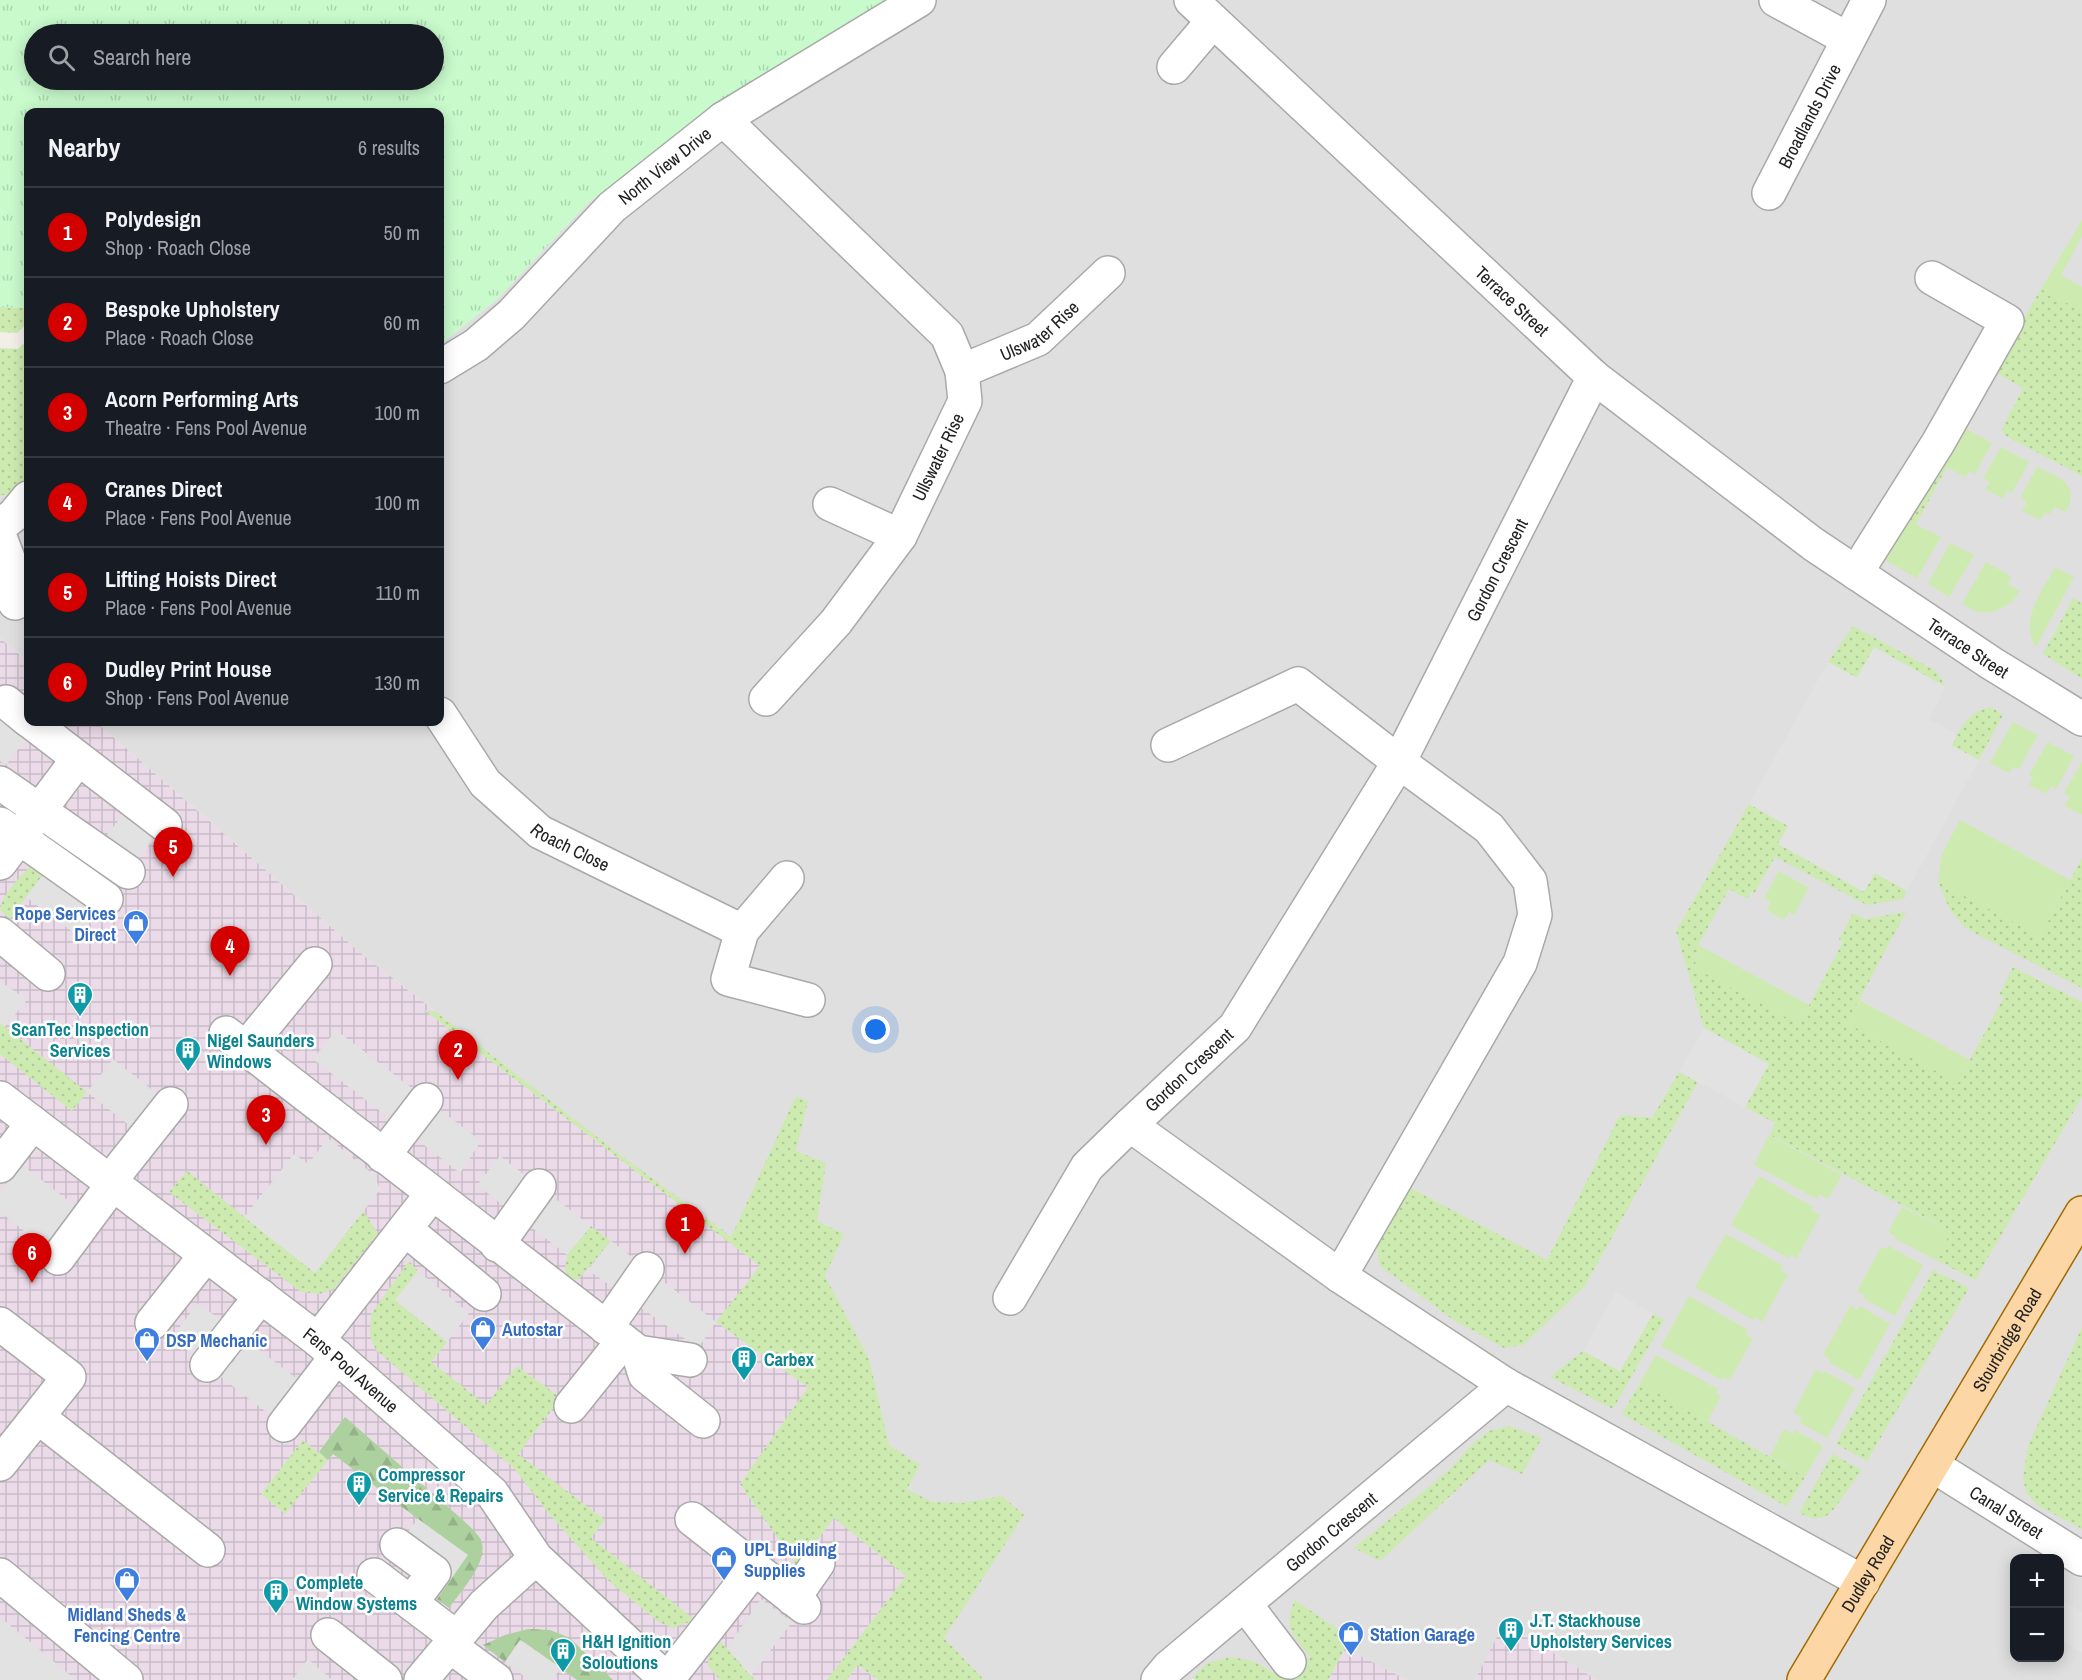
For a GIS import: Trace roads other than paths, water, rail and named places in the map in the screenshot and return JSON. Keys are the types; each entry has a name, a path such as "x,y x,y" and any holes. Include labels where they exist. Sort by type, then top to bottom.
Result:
{"main road":[{"name":"Stourbridge Road","path":"1932,1465 2082,1213"},
{"name":"Dudley Road","path":"1804,1680 1932,1465"}],"street":[{"name":"North View Drive","path":"444,365 476,345 511,315 612,207 723,119 919,0"},
{"path":"1776,0 1848,39"},
{"name":"Broadlands Drive","path":"1769,193 1869,0"},
{"path":"1174,67 1202,10"},
{"name":"Terrace Street","path":"1202,10 1594,377 1813,544 1991,663 2082,718"},
{"name":"Ullswater Rise","path":"723,119 947,335 962,371 965,401 900,536 836,622 766,699"},
{"name":"Ulswater Rise","path":"962,371 1038,339 1108,273"},
{"path":"1856,573 1938,443 2007,321 1932,278"},
{"name":"Gordon Crescent","path":"1594,377 1399,762 1235,1027 1130,1125 1340,1276 1506,1385 1863,1582"},
{"path":"0,526 24,503"},
{"path":"830,504 900,536"},
{"path":"0,537 11,566 15,603"},
{"path":"1168,745 1298,684 1489,828 1530,881 1535,915 1520,963 1340,1276"},
{"name":"Roach Close","path":"444,720 485,783 540,832 742,931"},
{"path":"37,726 165,825"},
{"path":"78,759 40,812 6,842 106,900"},
{"path":"0,783 128,872"},
{"path":"787,878 742,931 728,979 808,1000"},
{"path":"0,934 48,974"},
{"path":"315,964 236,1041 622,1340 645,1375 703,1421"},
{"name":"Fens Pool Avenue","path":"0,1098 328,1348 492,1493 536,1558 667,1680"},
{"path":"383,1156 426,1100"},
{"path":"58,1258 171,1104"},
{"path":"0,1166 33,1123"},
{"path":"1010,1298 1087,1167 1130,1125"},
{"path":"497,1245 539,1186"},
{"path":"284,1425 328,1348 405,1229 432,1194"},
{"path":"405,1229 484,1294"},
{"path":"152,1323 206,1255"},
{"path":"572,1406 622,1340 647,1269"},
{"path":"207,1365 261,1296"},
{"path":"0,1324 69,1377 14,1439 208,1550"},
{"path":"622,1340 690,1360"},
{"name":"Gordon Crescent","path":"1158,1680 1169,1667 1506,1385"},
{"name":"Canal Street","path":"1932,1465 2082,1559"},
{"path":"692,1519 798,1603 818,1563"},
{"path":"397,1545 434,1572 411,1603"},
{"path":"442,1662 484,1605 536,1558"},
{"path":"667,1680 754,1569"},
{"path":"0,1575 126,1680"},
{"path":"374,1575 411,1603 442,1662 496,1680"},
{"path":"1245,1604 1289,1662"},
{"path":"328,1635 385,1680"}],"place":[{"name":"Lifting Hoists Direct","path":"173,877"},
{"name":"Rope Services Direct","path":"136,946"},
{"name":"Cranes Direct","path":"230,976"},
{"name":"ScanTec Inspection Services","path":"80,1018"},
{"name":"Nigel Saunders Windows","path":"188,1073"},
{"name":"Bespoke Upholstery","path":"458,1080"},
{"name":"Acorn Performing Arts","path":"266,1145"},
{"name":"Polydesign","path":"685,1254"},
{"name":"Dudley Print House","path":"32,1283"},
{"name":"Autostar","path":"483,1352"},
{"name":"DSP Mechanic","path":"147,1363"},
{"name":"Carbex","path":"744,1382"},
{"name":"Compressor Service & Repairs","path":"359,1507"},
{"name":"UPL Building Supplies","path":"724,1582"},
{"name":"Midland Sheds & Fencing Centre","path":"127,1603"},
{"name":"Complete Window Systems","path":"276,1615"},
{"name":"J.T. Stackhouse Upholstery Services","path":"1511,1653"},
{"name":"Station Garage","path":"1351,1657"},
{"name":"H&H Ignition Soloutions","path":"563,1674"}]}
